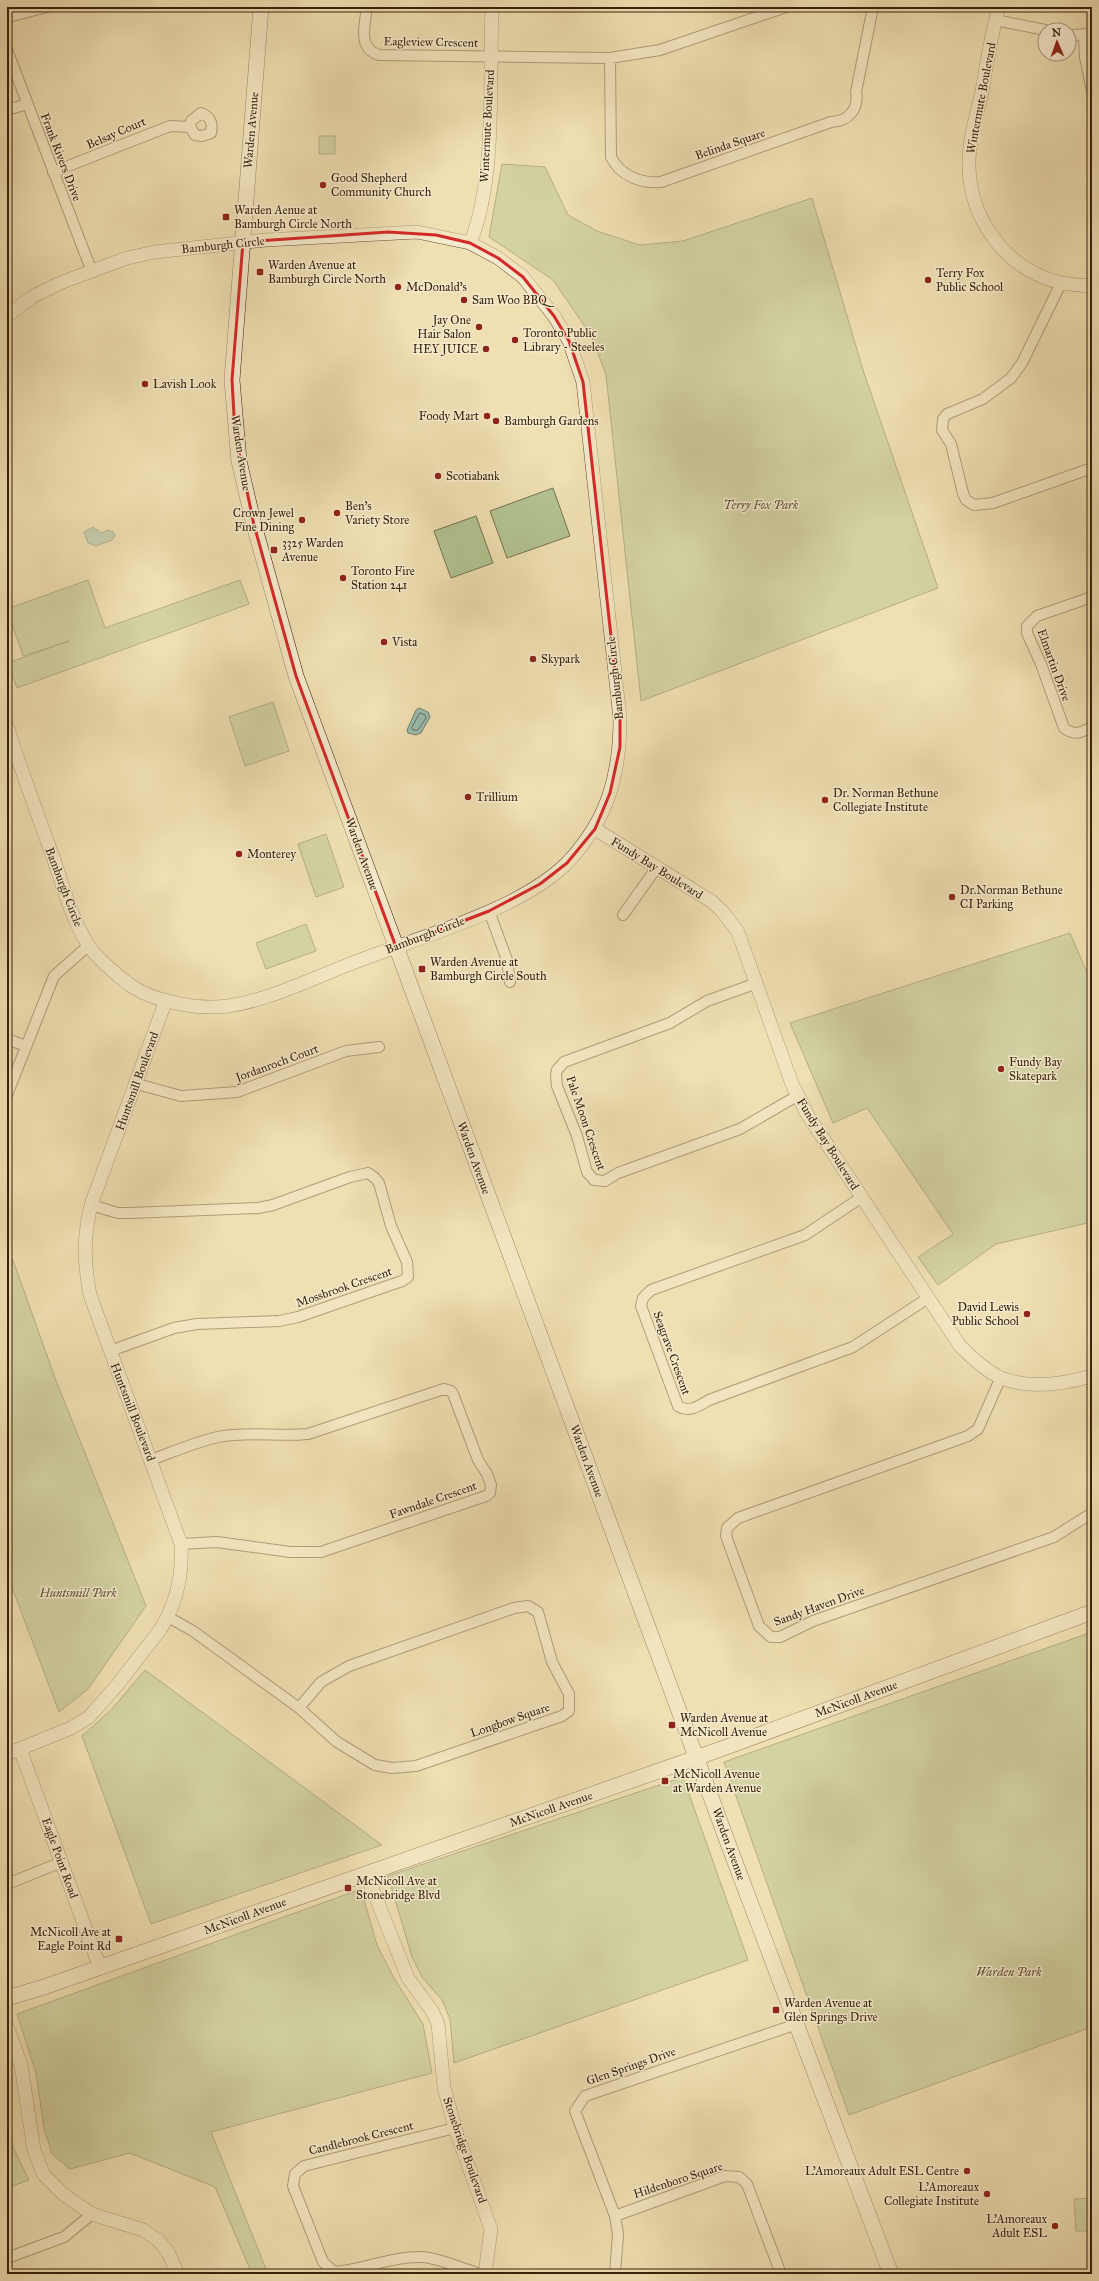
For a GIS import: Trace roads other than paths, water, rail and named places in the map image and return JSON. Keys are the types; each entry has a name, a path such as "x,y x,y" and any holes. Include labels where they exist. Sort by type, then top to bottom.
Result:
{"main road":[{"name":"Warden Avenue","path":"261,7 232,380 239,461 254,525 296,676 891,2274"},
{"name":"McNicoll Avenue","path":"7,1998 100,1968 698,1757 1092,1612"}],"street":[{"path":"7,19 12,16 47,7"},
{"name":"Eagleview Crescent","path":"367,7 364,40 367,48 374,53 490,56"},
{"name":"Wintermute Boulevard","path":"470,243 475,231 485,184 489,141 492,7"},
{"path":"490,56 610,58 660,50 786,7"},
{"name":"Belinda Square","path":"610,58 611,157 620,170 640,180 661,182 832,122 842,120 849,116 857,103 856,92 873,7"},
{"name":"Wintermute Boulevard","path":"999,7 995,20 970,148 969,164 971,191 982,221 1005,252 1032,272 1061,283 1092,286"},
{"path":"995,20 1037,28"},
{"path":"1077,34 1088,35 1085,57 1092,91"},
{"name":"Frank Rivers Drive","path":"7,50 92,272"},
{"path":"7,110 27,104"},
{"name":"Belsay Court","path":"54,172 157,130 170,126 190,127"},
{"name":"Bamburgh Circle","path":"7,316 32,297 60,283 127,258 155,252 243,242 338,234 417,232 470,243 498,258 523,277 554,316 569,341 583,382 620,718 620,747 615,776 595,829 567,863 540,884 489,911 243,1003 226,1006 198,1007 166,1000 131,986 88,946 73,916 27,788 7,726"},
{"path":"1061,283 1022,364 1011,378 983,399 946,414 943,419 942,430 951,444 963,493 966,500 974,505 992,503 1092,468"},
{"name":"Elmartin Drive","path":"1092,597 1037,616 1027,626 1027,633 1041,664 1064,728 1073,734 1082,733 1092,728"},
{"name":"Fundy Bay Boulevard","path":"595,829 711,901 722,911 740,936 797,1096 960,1346 976,1361 1001,1377 1036,1384 1068,1382 1092,1376"},
{"path":"623,916 656,867"},
{"path":"489,911 507,960 510,982"},
{"path":"7,1095 54,976 88,946"},
{"name":"Pale Moon Crescent","path":"757,983 706,1001 670,1022 564,1062 557,1070 557,1086 577,1136 587,1172 594,1180 605,1181 618,1173 740,1129 797,1096"},
{"name":"Huntsmill Boulevard","path":"7,1754 67,1730 89,1717 147,1648 168,1617 180,1580 181,1544 90,1295 84,1263 86,1227 91,1205 137,1084 166,1000"},
{"path":"7,1038 26,1046"},
{"name":"Jordanroch Court","path":"137,1084 181,1096 237,1092 346,1051 379,1047"},
{"name":"Mossbrook Crescent","path":"91,1205 118,1213 130,1214 258,1208 273,1205 350,1177 368,1173 379,1183 391,1226 407,1262 408,1278 298,1317 279,1321 191,1325 174,1328 110,1351"},
{"name":"Seagrave Crescent","path":"862,1197 805,1235 651,1290 643,1298 641,1306 645,1321 653,1336 678,1406 688,1410 695,1408 709,1400 838,1354 871,1338 928,1298"},
{"name":"Sandy Haven Drive","path":"1001,1377 978,1429 968,1436 738,1518 727,1528 726,1536 759,1626 771,1637 780,1636 813,1621 1054,1537 1092,1513"},
{"name":"Fawndale Crescent","path":"151,1460 218,1437 247,1434 292,1436 308,1434 444,1389 451,1391 453,1394 478,1460 487,1474 491,1485 490,1493 486,1496 321,1552 290,1552 217,1542 181,1544"},
{"name":"Longbow Square","path":"168,1617 193,1631 299,1708 337,1742 364,1760 376,1765 409,1768 562,1716 570,1706 569,1694 547,1650 538,1612 528,1606 514,1608 349,1666 321,1682 299,1708"},
{"name":"Eagle Point Road","path":"20,1749 100,1968"},
{"path":"7,1884 62,1862"},
{"name":"Stonebridge Boulevard","path":"366,1874 408,1978 432,2011 438,2024 444,2087 455,2128 491,2229 485,2274"},
{"name":"Glen Springs Drive","path":"615,2274 618,2234 615,2216 575,2111 585,2096 797,2024"},
{"path":"7,2026 21,2065 34,2150 44,2175 63,2194 92,2214 143,2230 158,2240 168,2252 178,2274"},
{"name":"Candlebrook Crescent","path":"455,2128 304,2166 295,2174 294,2186 323,2262 334,2272 348,2271 398,2258 424,2257 481,2274"},
{"name":"Hildenboro Square","path":"615,2216 725,2176 739,2177 747,2184 781,2274"},
{"path":"7,2258 64,2237 92,2214"}],"water":[{"path":"93,527 101,533 109,530 113,532 115,536 112,540 96,546 88,543 84,532"},
{"path":"419,708 428,712 430,717 421,733 416,735 408,733 407,730 416,710"}],"place":[{"name":"Good Shepherd Community Church","path":"323,185"},
{"name":"Warden Aenue at Bamburgh Circle North","path":"226,217"},
{"name":"Warden Avenue at Bamburgh Circle North","path":"260,272"},
{"name":"Terry Fox Public School","path":"928,280"},
{"name":"McDonald's","path":"398,287"},
{"name":"Sam Woo BBQ","path":"464,300"},
{"name":"Jay One Hair Salon","path":"479,327"},
{"name":"Toronto Public Library - Steeles","path":"515,340"},
{"name":"HEY JUICE","path":"486,349"},
{"name":"Lavish Look","path":"145,384"},
{"name":"Foody Mart","path":"487,416"},
{"name":"Bamburgh Gardens","path":"496,421"},
{"name":"Scotiabank","path":"438,476"},
{"name":"Ben's Variety Store","path":"337,513"},
{"name":"Crown Jewel Fine Dining","path":"302,520"},
{"name":"3325 Warden Avenue","path":"274,550"},
{"name":"Toronto Fire Station 241","path":"343,578"},
{"name":"Vista","path":"384,642"},
{"name":"Skypark","path":"533,659"},
{"name":"Trillium","path":"468,797"},
{"name":"Dr. Norman Bethune Collegiate Institute","path":"825,800"},
{"name":"Monterey","path":"239,854"},
{"name":"Dr.Norman Bethune CI Parking","path":"952,897"},
{"name":"Warden Avenue at Bamburgh Circle South","path":"422,969"},
{"name":"Fundy Bay Skatepark","path":"1001,1069"},
{"name":"David Lewis Public School","path":"1027,1314"},
{"name":"Warden Avenue at McNicoll Avenue","path":"672,1725"},
{"name":"McNicoll Avenue at Warden Avenue","path":"665,1781"},
{"name":"McNicoll Ave at Stonebridge Blvd","path":"348,1888"},
{"name":"McNicoll Ave at Eagle Point Rd","path":"119,1939"},
{"name":"Warden Avenue at Glen Springs Drive","path":"776,2010"},
{"name":"L'Amoreaux Adult ESL Centre","path":"967,2171"},
{"name":"L'Amoreaux Collegiate Institute","path":"987,2194"},
{"name":"L'Amoreaux Adult ESL","path":"1055,2226"}],"park label":[{"name":"Terry Fox Park","path":"761,505"},
{"name":"Huntsmill Park","path":"78,1593"},
{"name":"Warden Park","path":"1009,1972"}]}
